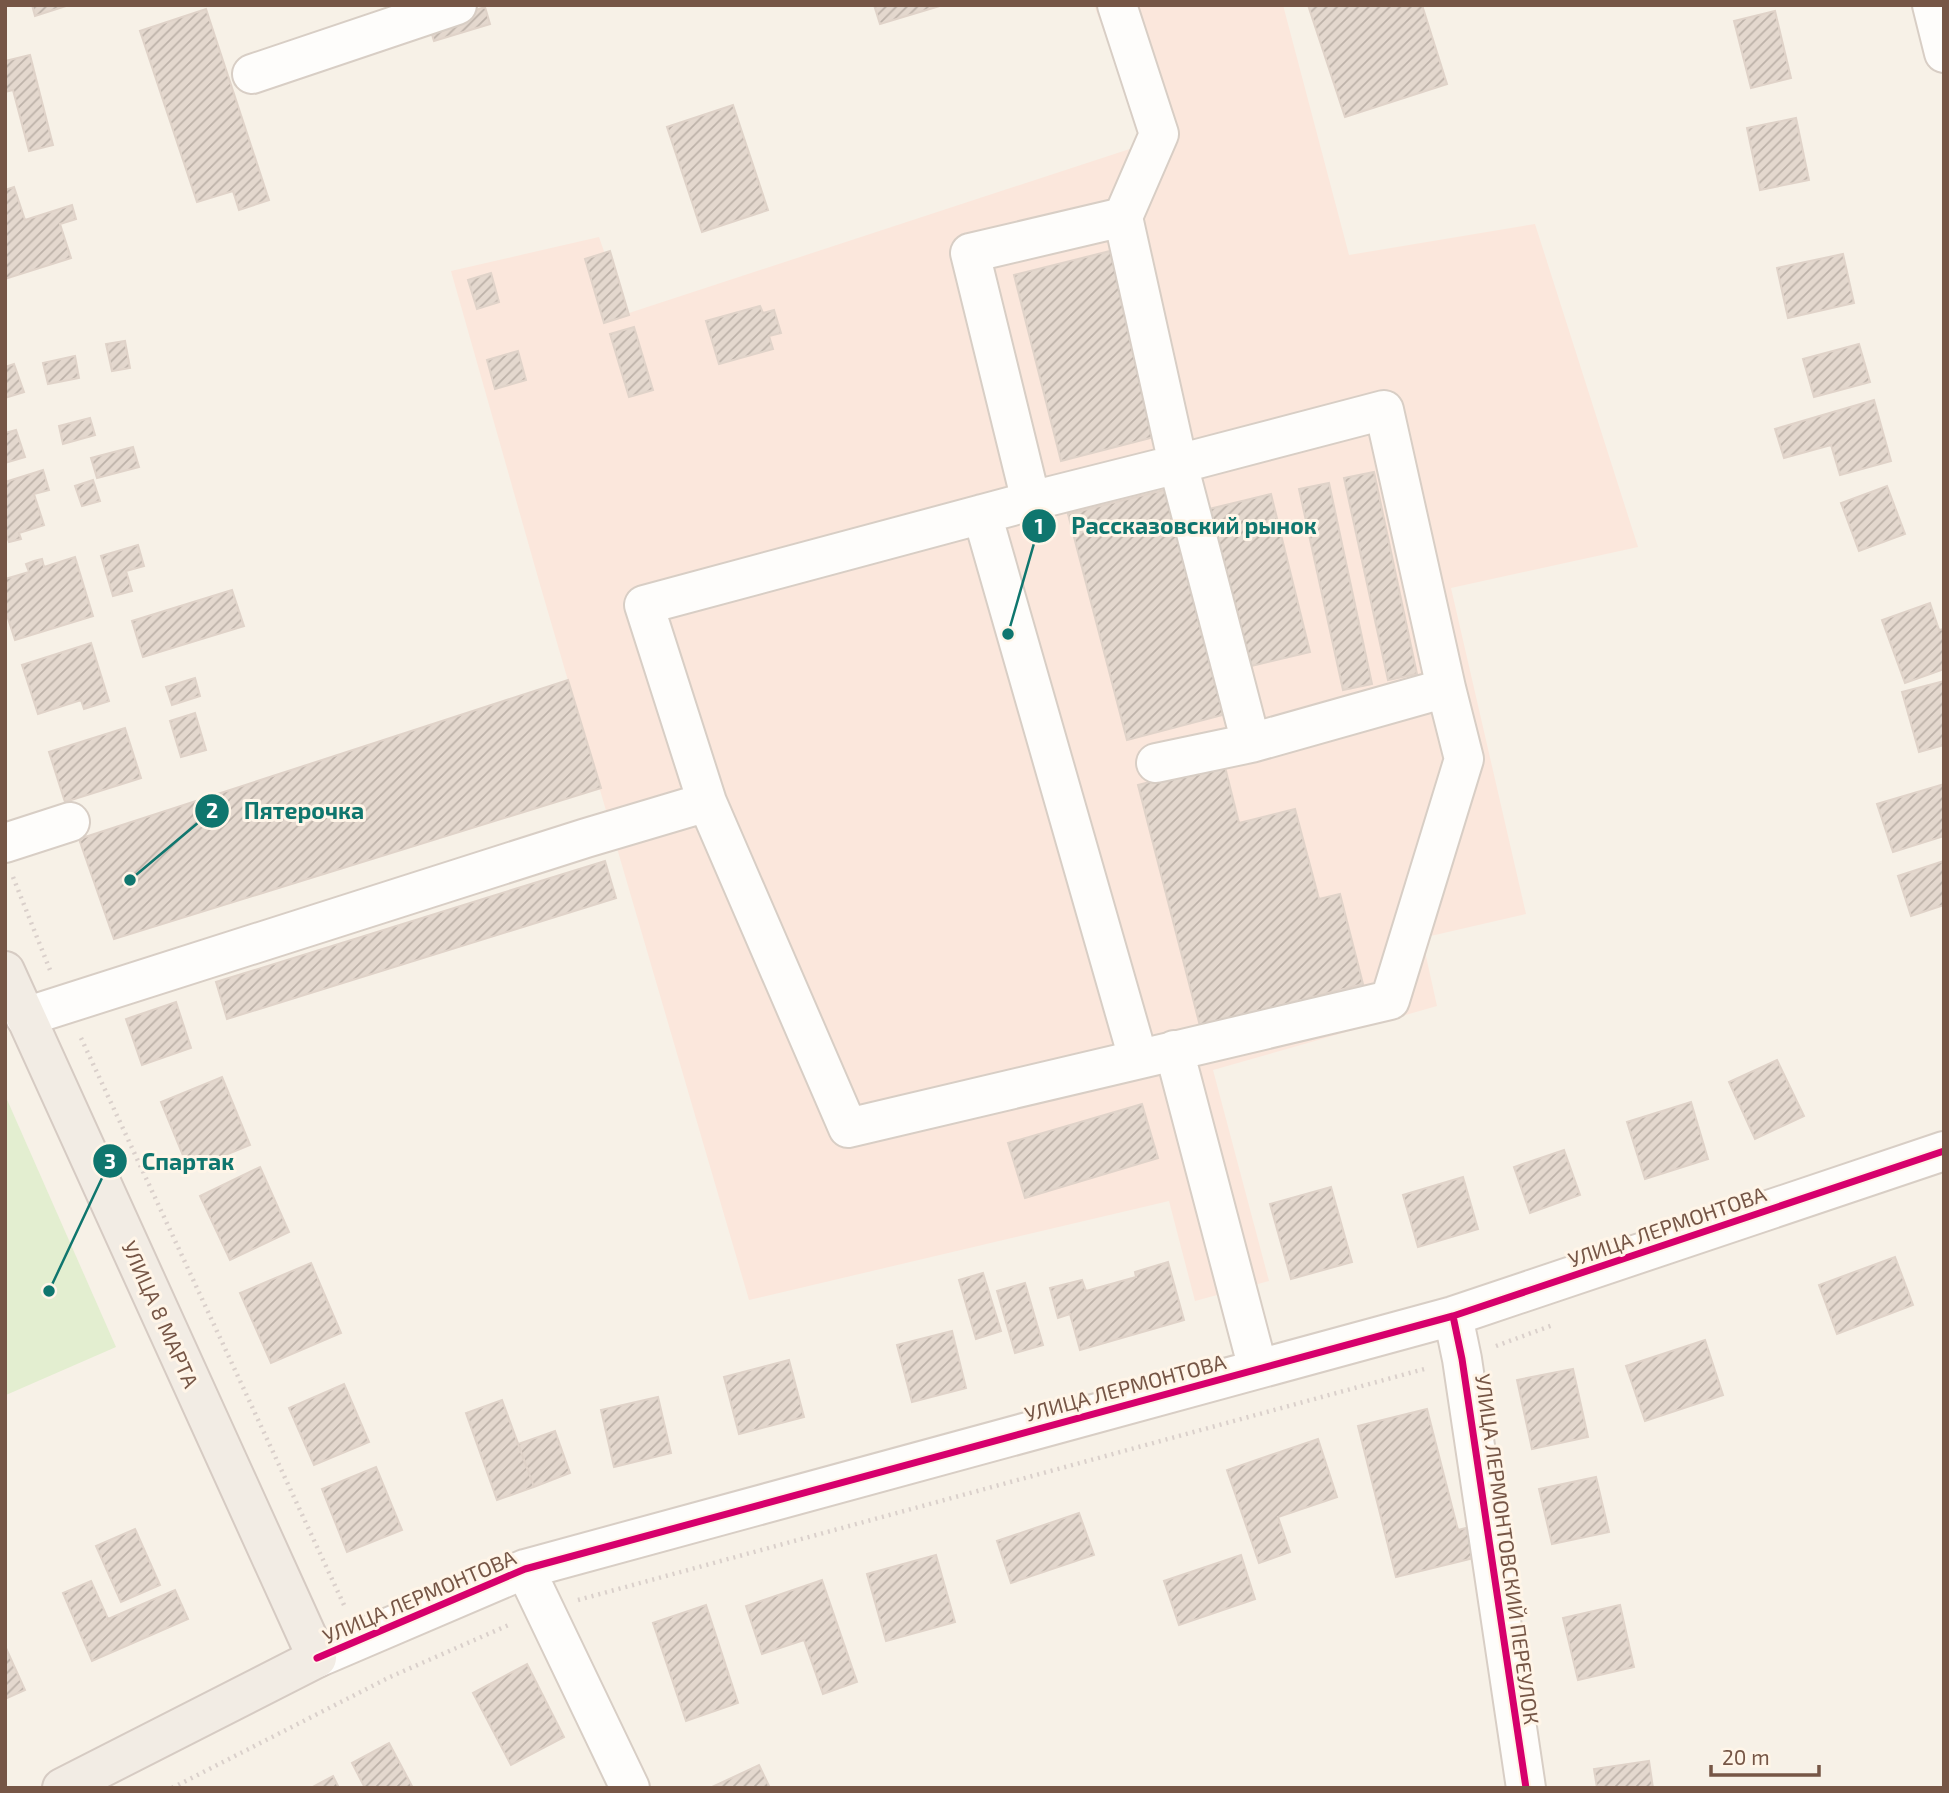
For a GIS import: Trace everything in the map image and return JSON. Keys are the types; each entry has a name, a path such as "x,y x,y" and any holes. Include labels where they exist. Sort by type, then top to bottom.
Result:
{"main road":[{"name":"УЛИЦА 8 МАРТА","path":"5,971 317,1658"},
{"name":"УЛИЦА ЛЕРМОНТОВА","path":"62,1788 317,1658"}],"street":[{"path":"252,74 457,5"},
{"path":"1117,5 1159,134 1123,218 1178,464 1251,743"},
{"path":"1932,5 1944,52"},
{"path":"1031,501 970,253 1123,218"},
{"path":"1384,410 1464,759 1391,1000 848,1128 707,802 644,605 1178,464 1384,410"},
{"path":"982,514 1258,1370"},
{"path":"1156,763 1251,743 1446,688"},
{"path":"25,1017 707,802"},
{"path":"8,856 70,822"},
{"name":"УЛИЦА ЛЕРМОНТОВА","path":"317,1658 525,1569 1453,1316 1944,1151"},
{"name":"УЛИЦА ЛЕРМОНТОВСКИЙ ПЕРЕУЛОК","path":"1453,1316 1462,1359 1526,1788"},
{"path":"525,1569 630,1788"}],"path":[{"path":"8,856 43,954"},
{"path":"77,1029 360,1639"},
{"path":"172,1788 390,1677 545,1609 1462,1359 1553,1325"}],"shaded area":[{"path":"1094,5 1283,5 1349,255 1535,224 1638,547 1451,588 1526,914 1422,938 1437,1006 1213,1070 1269,1281 1195,1301 1169,1201 749,1300 451,271 599,237 626,314 1145,144"}],"green space":[{"path":"5,1095 116,1347 6,1395 5,1395"}],"building":[{"path":"32,5 69,5 35,16"},
{"path":"874,5 943,5 880,24"},
{"path":"1308,5 1422,5 1447,84 1345,117"},
{"path":"485,7 490,24 434,41 429,25"},
{"path":"206,9 269,200 239,210 233,191 197,202 140,31"},
{"path":"1775,11 1791,78 1751,88 1734,21"},
{"path":"30,55 53,145 29,151 13,90 5,92 5,61"},
{"path":"733,105 768,210 702,232 667,127"},
{"path":"1796,118 1809,180 1760,190 1747,128"},
{"path":"14,187 25,220 72,205 76,219 60,224 71,258 5,279 5,190"},
{"path":"610,251 629,315 604,323 585,259"},
{"path":"1110,251 1158,436 1061,461 1014,275"},
{"path":"1843,254 1854,303 1788,318 1777,268"},
{"path":"491,273 499,302 477,309 468,280"},
{"path":"760,306 763,313 774,310 781,333 769,336 773,349 719,364 706,321"},
{"path":"634,327 653,390 629,397 610,334"},
{"path":"125,341 130,368 112,371 106,344"},
{"path":"1859,344 1870,382 1814,397 1803,359"},
{"path":"518,351 526,380 495,389 487,360"},
{"path":"75,356 79,378 48,384 43,363"},
{"path":"14,364 24,392 5,398 5,367"},
{"path":"1874,400 1891,461 1840,475 1831,445 1784,458 1775,429"},
{"path":"90,418 95,435 63,444 59,426"},
{"path":"16,430 25,457 5,463 5,433"},
{"path":"133,447 139,467 97,478 91,458"},
{"path":"43,470 49,490 34,494 44,525 19,533 21,539 9,542 7,537 5,538 5,482"},
{"path":"1374,472 1417,674 1388,680 1344,478"},
{"path":"93,480 100,501 82,506 75,486"},
{"path":"1329,483 1372,684 1343,690 1299,489"},
{"path":"1887,486 1905,534 1859,551 1841,503"},
{"path":"1168,489 1226,714 1127,740 1068,514"},
{"path":"1271,494 1310,652 1247,667 1209,509"},
{"path":"138,545 144,566 126,571 132,591 113,596 101,556"},
{"path":"75,557 93,616 15,640 5,609 5,579 29,572 26,564 34,561 42,559 44,567"},
{"path":"232,590 244,626 143,657 132,621"},
{"path":"1930,603 1939,630 1944,629 1944,669 1905,683 1882,620"},
{"path":"91,643 109,701 84,709 81,700 38,714 22,665"},
{"path":"195,678 200,696 172,705 166,687"},
{"path":"568,680 601,788 114,939 79,839"},
{"path":"1944,681 1944,745 1919,752 1902,692"},
{"path":"195,713 206,750 181,757 170,721"},
{"path":"125,728 141,778 65,802 49,752"},
{"path":"1224,763 1239,823 1295,809 1319,899 1340,894 1363,984 1200,1026 1138,785"},
{"path":"1944,784 1944,836 1893,852 1877,804"},
{"path":"605,861 616,898 227,1019 216,982"},
{"path":"1944,861 1944,905 1911,916 1898,876"},
{"path":"176,1002 191,1048 142,1065 126,1019"},
{"path":"1777,1060 1804,1116 1755,1139 1729,1082"},
{"path":"222,1077 250,1145 189,1170 161,1102"},
{"path":"1691,1102 1708,1159 1645,1179 1627,1122"},
{"path":"1142,1104 1158,1158 1025,1198 1008,1143"},
{"path":"1564,1150 1580,1195 1530,1213 1514,1167"},
{"path":"260,1167 289,1232 230,1260 200,1196"},
{"path":"1463,1177 1478,1229 1418,1247 1403,1195"},
{"path":"1331,1187 1352,1262 1291,1279 1270,1204"},
{"path":"1895,1257 1913,1305 1837,1334 1819,1285"},
{"path":"1168,1262 1184,1320 1080,1350 1070,1314 1058,1318 1050,1288 1082,1280 1086,1291 1136,1277 1135,1272"},
{"path":"311,1263 341,1333 271,1363 240,1293"},
{"path":"983,1273 1001,1331 976,1339 959,1280"},
{"path":"1025,1283 1043,1345 1015,1353 997,1291"},
{"path":"952,1331 966,1388 912,1402 897,1345"},
{"path":"1705,1340 1723,1395 1645,1421 1626,1366"},
{"path":"789,1360 804,1417 739,1434 724,1377"},
{"path":"1573,1369 1588,1437 1532,1449 1517,1380"},
{"path":"344,1384 369,1442 314,1465 289,1408"},
{"path":"658,1397 671,1453 614,1467 601,1410"},
{"path":"502,1400 534,1487 497,1500 466,1413"},
{"path":"1427,1409 1458,1530 1470,1527 1478,1557 1396,1577 1358,1426"},
{"path":"555,1431 570,1473 534,1487 518,1444"},
{"path":"1318,1439 1337,1497 1278,1517 1290,1552 1259,1563 1227,1470"},
{"path":"376,1467 402,1530 347,1552 322,1489"},
{"path":"1596,1477 1609,1532 1552,1544 1539,1489"},
{"path":"1079,1513 1094,1555 1011,1583 997,1541"},
{"path":"135,1529 160,1585 121,1602 96,1546"},
{"path":"936,1555 955,1622 886,1641 867,1574"},
{"path":"1241,1555 1255,1599 1179,1625 1164,1581"},
{"path":"822,1580 857,1682 823,1694 804,1640 762,1654 746,1606"},
{"path":"91,1581 108,1619 175,1590 188,1619 92,1661 63,1593"},
{"path":"706,1605 738,1703 686,1721 653,1623"},
{"path":"1620,1605 1634,1667 1578,1680 1563,1618"},
{"path":"5,1646 25,1690 5,1699"},
{"path":"527,1664 564,1737 511,1765 473,1693"},
{"path":"389,1743 413,1788 365,1788 352,1763"},
{"path":"1649,1761 1653,1788 1597,1788 1594,1769"},
{"path":"759,1765 770,1788 710,1788"},
{"path":"333,1776 339,1788 311,1788"}],"cycle path":[{"path":"317,1658 525,1569 1453,1316 1944,1151"},
{"path":"1453,1316 1462,1359 1526,1788"}],"place":[{"name":"Рассказовский рынок","path":"1008,634"},
{"name":"Пятерочка","path":"130,880"},
{"name":"Спартак","path":"49,1291"}]}
